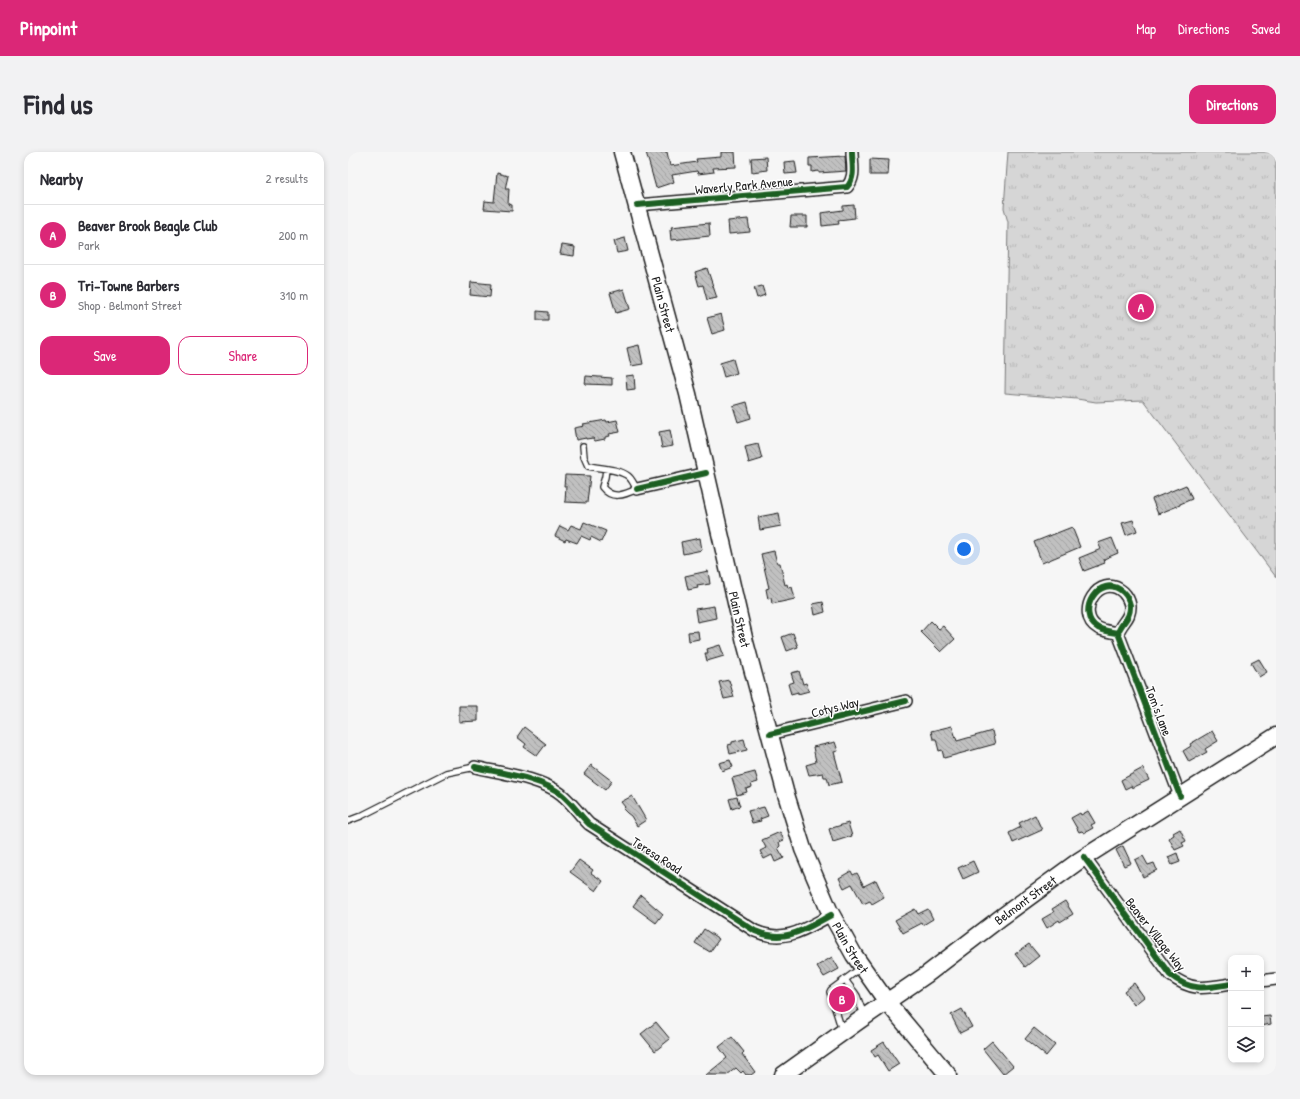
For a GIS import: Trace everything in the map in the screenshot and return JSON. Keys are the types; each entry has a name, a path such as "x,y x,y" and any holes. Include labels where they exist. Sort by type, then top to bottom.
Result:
{"main road":[{"name":"Plain Street","path":"622,152 684,376 741,628 796,830 813,875 831,915 845,941 887,1002 948,1075"},
{"name":"Belmont Street","path":"783,1075 866,1015 926,976 997,920 1084,857 1276,736"}],"street":[{"name":"Waverly Park Avenue","path":"636,205 847,187 853,178 852,152"},
{"path":"637,489 706,474"},
{"path":"1114,587 1125,594 1129,599 1129,616 1119,629 1118,633 1098,628 1089,618 1089,604 1094,595 1101,588 1114,587"},
{"name":"Tom's Lane","path":"1118,633 1180,796"},
{"name":"Cotys Way","path":"770,734 906,701"},
{"name":"Teresa Road","path":"475,767 528,780 549,787 560,793 589,824 755,931 779,937 790,935 806,929 831,915"},
{"name":"Beaver Village Way","path":"1084,857 1170,975 1185,984 1203,988 1228,984"},
{"path":"1264,980 1276,979"}],"lane":[{"path":"583,446 584,457 588,466 606,469 622,473 628,476 637,489 623,496 613,495 606,491 602,487 606,469"},
{"path":"348,821 361,816 446,773 475,767"},
{"path":"844,1031 840,1024 830,992 862,967"},
{"path":"845,979 866,1015"}],"green space":[{"path":"1008,152 1276,152 1276,577 1143,400 1096,402 1005,393 1008,222 1004,208"}],"building":[{"path":"646,152 667,152 670,166 697,162 696,159 721,157 721,152 735,152 736,167 713,168 714,172 698,174 697,171 672,175 674,182 656,188"},
{"path":"845,156 846,171 819,173 819,171 812,172 812,166 809,166 809,158"},
{"path":"766,157 767,170 752,172 751,158"},
{"path":"870,159 889,160 888,175 870,175"},
{"path":"795,161 797,173 785,174 784,162"},
{"path":"497,173 508,176 505,189 509,189 508,204 512,205 512,211 484,209 485,201 494,202"},
{"path":"854,205 855,218 838,220 839,224 822,226 821,213 843,210 843,206"},
{"path":"791,216 807,216 807,227 790,227"},
{"path":"748,219 750,232 729,234 728,221"},
{"path":"709,223 710,236 671,240 671,227"},
{"path":"625,238 628,251 617,253 614,241"},
{"path":"562,245 575,247 574,256 560,254"},
{"path":"707,268 717,298 707,300 703,285 699,286 695,272"},
{"path":"471,282 491,284 490,297 470,295"},
{"path":"762,286 765,295 757,298 754,288"},
{"path":"624,289 630,309 616,313 610,293"},
{"path":"537,311 548,312 548,320 537,320"},
{"path":"721,314 725,330 712,334 707,318"},
{"path":"639,345 643,364 631,366 627,348"},
{"path":"733,359 737,373 724,377 720,363"},
{"path":"634,375 635,389 627,390 626,376"},
{"path":"586,376 612,378 612,385 585,384"},
{"path":"747,402 751,418 738,422 733,406"},
{"path":"606,420 607,422 617,420 620,432 609,434 610,436 605,437 605,439 595,441 593,438 576,440 574,428 584,426 583,424"},
{"path":"670,430 673,446 662,448 659,432"},
{"path":"758,444 762,459 749,463 745,447"},
{"path":"565,475 590,476 587,503 565,502"},
{"path":"1186,485 1192,499 1158,514 1152,499"},
{"path":"779,513 781,526 760,530 758,517"},
{"path":"1133,520 1137,531 1126,535 1122,523"},
{"path":"584,522 606,531 601,542 591,537 590,540 581,536 577,543 566,539 565,541 555,536 560,526 568,530 571,525 581,529"},
{"path":"1072,527 1080,547 1042,563 1034,542"},
{"path":"700,538 702,550 683,554 681,542"},
{"path":"1112,538 1118,553 1104,559 1105,563 1084,571 1079,558 1101,549 1098,543"},
{"path":"774,551 777,563 780,563 785,585 787,584 788,588 792,587 795,599 772,604 771,598 768,599 766,589 769,588 761,554"},
{"path":"708,571 710,584 697,586 698,588 688,590 685,576"},
{"path":"823,602 825,612 815,615 813,604"},
{"path":"714,606 716,618 697,622 695,609"},
{"path":"931,621 939,629 943,626 955,639 941,652 921,632"},
{"path":"698,631 699,639 689,641 688,632"},
{"path":"793,633 798,647 787,651 782,637"},
{"path":"720,645 724,656 707,661 705,653 708,653 707,649"},
{"path":"1259,659 1267,672 1259,677 1251,663"},
{"path":"799,671 803,684 806,683 809,691 791,694 788,684 794,682 791,673"},
{"path":"729,680 734,697 724,699 719,682"},
{"path":"459,706 478,706 478,721 459,722"},
{"path":"952,726 957,741 992,731 995,744 944,758 942,750 939,751 936,739 933,739 931,731"},
{"path":"524,727 546,744 537,756 524,747 526,744 517,737"},
{"path":"1212,731 1218,741 1205,749 1207,752 1189,762 1183,751 1191,746 1190,744"},
{"path":"744,739 747,750 730,754 728,745 732,744 732,742"},
{"path":"835,742 838,751 834,752 842,782 829,785 827,777 824,777 823,773 809,775 806,765 816,762 813,747"},
{"path":"730,760 733,767 722,771 719,763"},
{"path":"591,765 612,781 605,790 584,774"},
{"path":"1143,768 1149,780 1132,788 1131,786 1125,789 1121,780"},
{"path":"755,772 758,782 751,784 752,787 746,789 747,792 737,795 732,778"},
{"path":"632,796 646,820 637,826 631,816 623,809 625,807 621,802"},
{"path":"737,797 740,806 732,809 729,799"},
{"path":"764,807 768,816 760,819 761,821 752,823 748,811"},
{"path":"1088,811 1095,823 1091,825 1093,828 1084,833 1082,831 1079,832 1071,818"},
{"path":"1035,815 1042,830 1013,843 1009,833 1021,827 1019,823"},
{"path":"848,823 852,836 833,842 829,829"},
{"path":"1180,829 1186,841 1182,843 1184,846 1175,850 1169,838 1174,835 1173,833"},
{"path":"780,832 784,840 779,842 780,846 778,848 784,858 775,862 772,855 764,859 760,851 766,848 762,840"},
{"path":"1123,846 1131,863 1124,866 1116,850"},
{"path":"1177,853 1180,862 1172,865 1168,857"},
{"path":"1143,856 1148,865 1154,863 1157,870 1143,877 1135,860"},
{"path":"579,860 593,870 591,873 603,881 596,891 570,872"},
{"path":"973,861 978,872 963,879 958,868"},
{"path":"851,871 853,875 857,873 864,886 876,880 884,897 872,904 870,901 863,904 852,884 844,888 839,878"},
{"path":"641,895 663,914 656,923 633,906"},
{"path":"1065,901 1073,914 1060,922 1059,920 1047,928 1042,919 1054,912 1052,909"},
{"path":"915,909 918,914 928,909 933,919 923,925 922,923 903,933 895,920"},
{"path":"704,929 719,939 710,952 695,943"},
{"path":"1029,944 1039,956 1025,967 1015,954"},
{"path":"832,957 839,969 824,977 817,966"},
{"path":"1134,983 1144,997 1134,1005 1124,991"},
{"path":"845,991 850,1001 840,1007 836,996"},
{"path":"962,1009 972,1027 960,1033 951,1015"},
{"path":"1270,1016 1271,1024 1264,1025 1264,1017"},
{"path":"656,1022 670,1039 655,1051 641,1034"},
{"path":"1034,1028 1055,1045 1046,1056 1025,1039"},
{"path":"732,1037 744,1052 742,1054 755,1072 751,1075 746,1075 743,1071 741,1073 736,1068 727,1075 706,1075 727,1058 719,1047"},
{"path":"992,1041 1013,1066 1003,1074 983,1049"},
{"path":"884,1042 899,1064 888,1071 878,1055 875,1057 871,1050"}],"cycle path":[{"path":"637,205 847,187 853,175 852,152"},
{"path":"637,489 706,473"},
{"path":"1118,633 1129,614 1130,603 1123,592 1114,587 1106,587 1098,590 1092,597 1088,614 1091,622 1098,628 1118,633 1180,796"},
{"path":"770,734 906,701"},
{"path":"475,767 532,780 553,788 565,797 589,824 755,931 766,935 785,935 803,930 831,915"},
{"path":"1084,857 1170,975 1185,984 1192,986 1214,987 1228,985"}],"place":[{"name":"Beaver Brook Beagle Club","path":"1141,307"},
{"name":"Tri-Towne Barbers","path":"842,999"}]}
